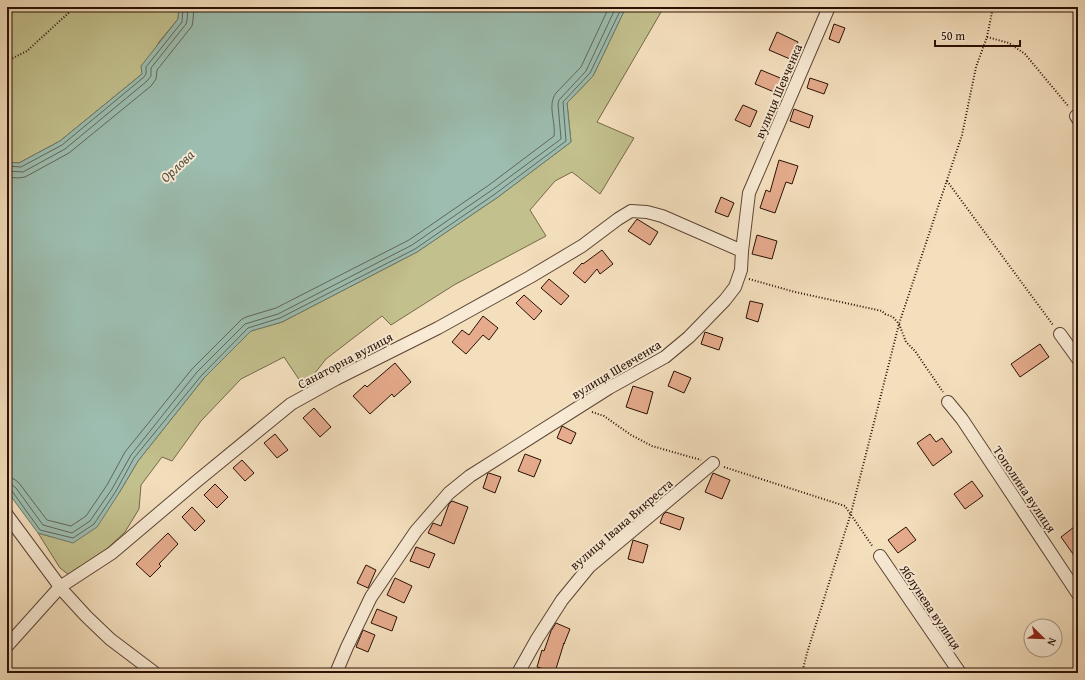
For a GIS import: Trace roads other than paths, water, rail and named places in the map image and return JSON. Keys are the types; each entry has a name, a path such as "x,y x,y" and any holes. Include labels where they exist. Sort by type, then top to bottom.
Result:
{"street":[{"name":"вулиця Шевченка","path":"336,673 371,597 416,531 448,493 470,476 609,388 665,358 689,337 725,300 735,287 741,270 749,193 829,7"},
{"name":"Санаторна вулиця","path":"7,646 60,587 112,553 291,404 336,379 438,328 530,277 582,246 631,211 647,212 662,216 742,251"},
{"path":"1060,334 1078,359"},
{"name":"Тополина вулиця","path":"947,398 1078,594"},
{"name":"вулиця Івана Викреста","path":"518,673 537,639 562,600 589,567 713,463"},
{"path":"7,515 60,587 86,616 110,639 155,673"},
{"name":"Яблунева вулиця","path":"880,556 960,673"}],"water":[{"name":"Орлова","path":"179,7 626,7 593,76 567,103 571,142 498,197 417,252 282,322 251,331 204,378 138,461 97,527 73,543 38,533 7,491 7,162 19,163 60,141 142,74 141,66 178,19"}]}
